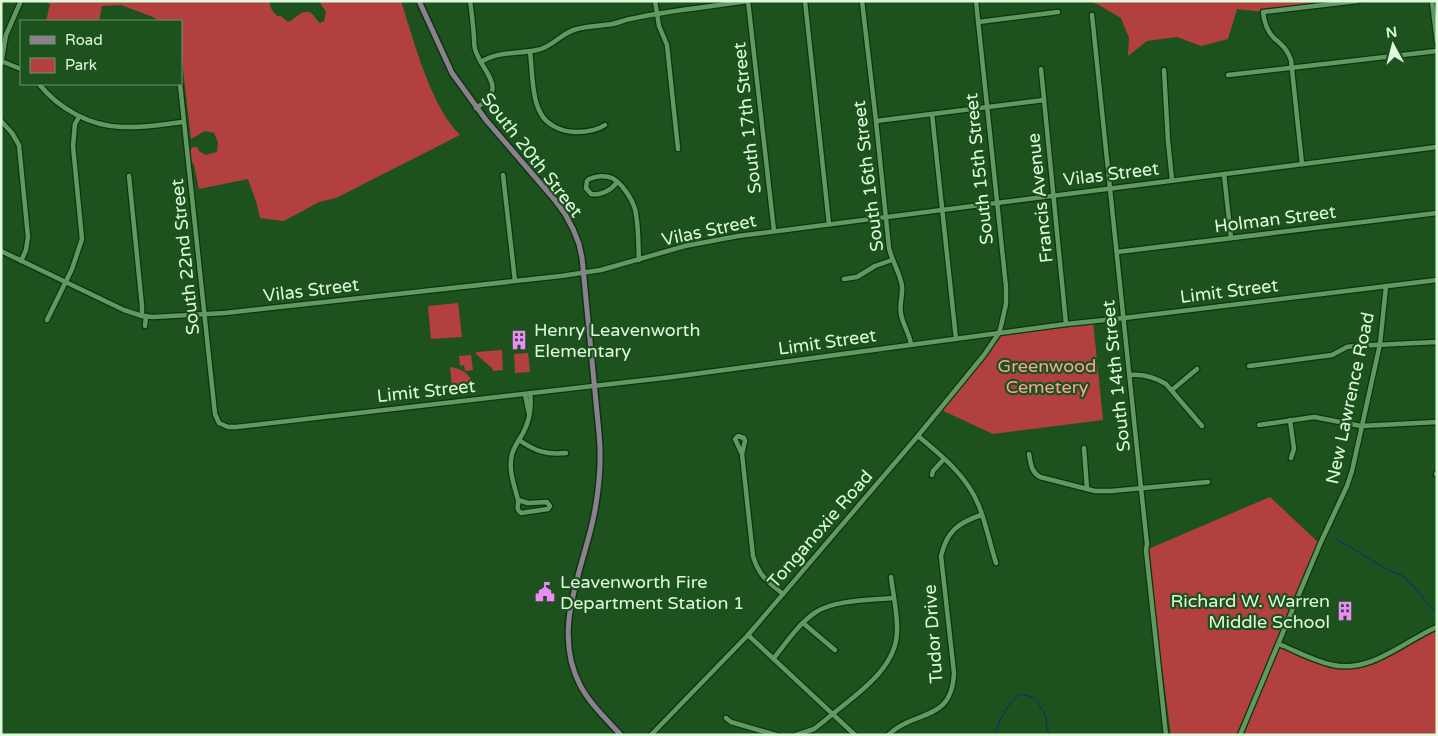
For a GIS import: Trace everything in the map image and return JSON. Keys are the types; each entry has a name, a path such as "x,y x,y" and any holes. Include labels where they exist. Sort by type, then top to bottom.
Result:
{"main road":[{"name":"South 20th Street","path":"419,1 452,73 476,108 554,199 573,228 579,244 584,273 601,450 593,521 570,608 568,642 570,655 580,685 588,698 621,735"}],"street":[{"path":"470,1 476,51 490,75 492,83 488,99 476,108"},
{"path":"655,1 659,26 667,45 678,149"},
{"path":"481,62 496,54 530,51 548,46 575,29 611,24 656,14 748,1"},
{"name":"South 17th Street","path":"748,1 774,231"},
{"path":"805,1 829,224"},
{"name":"South 16th Street","path":"862,1 889,248 892,260 901,279 901,316 910,335 911,344"},
{"name":"South 15th Street","path":"976,1 1006,287 1006,304 999,333"},
{"path":"1302,164 1292,60 1288,51 1269,31 1264,22 1263,12 1357,1"},
{"path":"1432,1 1437,42"},
{"path":"20,2 6,35 1,62 20,69"},
{"path":"978,22 1058,12"},
{"name":"South 14th Street","path":"1092,15 1166,735"},
{"path":"530,51 536,100 540,113 545,119 558,129 566,132 598,130 605,125"},
{"path":"1228,75 1437,51"},
{"name":"Francis Avenue","path":"1041,69 1066,324"},
{"path":"1164,70 1172,180"},
{"path":"40,85 56,101 79,117 100,124 123,128 184,122"},
{"name":"South 22nd Street","path":"180,85 215,414 216,419 221,425"},
{"path":"876,121 1044,100"},
{"path":"932,114 956,339"},
{"path":"47,320 72,269 82,239 73,146 75,124 79,117"},
{"path":"1,120 19,145 28,244 21,261"},
{"name":"Vilas Street","path":"1,251 124,310 144,316 178,317 225,314 584,273 712,240 1437,147"},
{"path":"1224,174 1230,238"},
{"path":"503,175 515,281"},
{"path":"129,176 145,326"},
{"path":"617,182 616,185 597,195 589,192 586,188 589,179 604,176 610,177 617,182 631,200 634,209 639,260"},
{"name":"Holman Street","path":"1117,252 1437,214"},
{"path":"844,279 857,277 875,266 892,260"},
{"name":"Limit Street","path":"221,425 236,427 682,376 1066,324 1437,280"},
{"name":"New Lawrence Road","path":"1240,735 1352,471 1380,344 1386,286"},
{"name":"Tonganoxie Road","path":"651,735 748,636 918,436 984,355 999,333"},
{"path":"1249,366 1332,355 1346,347 1437,342"},
{"path":"1172,390 1197,369"},
{"path":"1130,375 1149,376 1158,380 1172,390 1202,426"},
{"path":"518,500 528,503 547,502 550,506 544,510 521,513 518,510 518,500 511,467 513,452 528,424 530,415 528,393"},
{"path":"1259,424 1319,417 1361,426 1437,422"},
{"path":"1290,420 1294,449 1291,458"},
{"path":"918,436 958,472 969,488 978,506 996,563"},
{"path":"518,440 543,453 566,453"},
{"path":"1084,448 1088,489"},
{"path":"742,454 753,556 757,569 765,579 783,594"},
{"path":"1029,454 1032,468 1036,475 1103,492 1208,482"},
{"path":"932,475 944,458"},
{"name":"Tudor Drive","path":"888,735 908,721 925,716 937,709 947,700 951,692 954,683 954,672 941,556 944,544 955,528 981,515"},
{"path":"796,735 814,729 832,714 878,675 892,655 897,631 891,577"},
{"path":"774,659 803,623 815,612 830,606 893,598"},
{"path":"803,623 835,650"},
{"path":"1279,644 1327,663 1356,666 1375,660 1437,627"},
{"path":"748,636 855,735"},
{"path":"726,718 731,722 776,735"}],"green space":[{"path":"43,1 270,1 274,13 288,22 302,13 308,12 320,23 324,21 326,12 319,1 401,1 424,72 440,107 460,135 336,198 319,202 284,221 260,218 248,179 199,189 190,150 193,147 197,147 205,155 217,152 218,142 214,133 205,131 191,139 182,61 182,20 158,20 121,5 102,6 99,20 46,20 50,4"},
{"path":"1089,1 1340,1 1263,12 1237,9 1228,39 1201,46 1177,37 1147,41 1128,56 1129,38 1121,18"},
{"path":"458,303 462,337 431,339 428,306"},
{"name":"Greenwood Cemetery","path":"1093,321 1103,420 993,434 939,409 999,333"},
{"path":"502,350 503,370 493,371 476,354 476,352"},
{"path":"528,353 530,372 515,373 514,354"},
{"path":"471,355 473,370 465,371 464,365 460,366 459,356"},
{"path":"450,367 466,373 471,379 474,388 455,389 452,387"},
{"path":"1270,497 1320,544 1279,644 1334,665 1366,663 1437,627 1437,735 1171,735 1146,550"}],"waterway":[{"path":"1335,539 1404,577 1437,614"},
{"path":"995,735 1005,711 1014,699 1021,694 1033,698 1039,704 1045,715 1050,735"}],"place":[{"name":"Henry Leavenworth Elementary","path":"519,340"},
{"name":"Leavenworth Fire Department Station 1","path":"545,592"},
{"name":"Richard W. Warren Middle School","path":"1345,611"}]}
